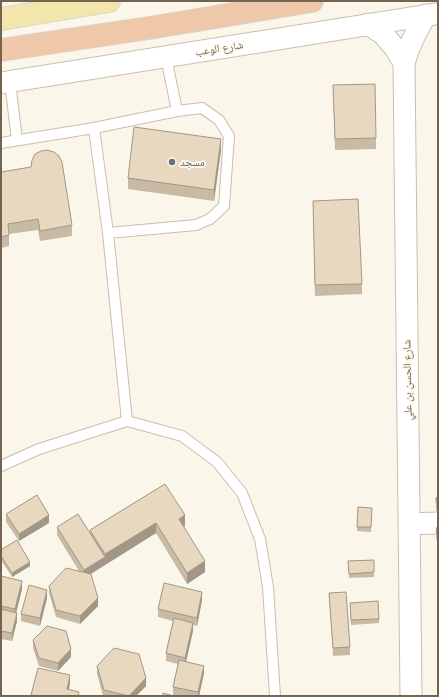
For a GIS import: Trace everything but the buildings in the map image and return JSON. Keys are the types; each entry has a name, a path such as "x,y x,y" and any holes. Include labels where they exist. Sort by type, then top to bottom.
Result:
{"highway":[{"path":"1,50 149,28 312,1"}],"main road":[{"path":"1,19 109,1"}],"street":[{"name":"شارع الوعب","path":"5,83 432,14"},
{"name":"شارع الحسن بن علي","path":"411,696 404,63 414,36 432,14"},
{"path":"368,24 384,34 404,63"},
{"path":"409,524 438,523"}],"lane":[{"path":"166,57 177,111"},
{"path":"5,83 17,140"},
{"path":"1,143 94,128 177,111 202,108 219,120 230,136 224,206 210,219 196,225 108,233"},
{"path":"94,128 108,233 126,421"},
{"path":"1,466 39,449 126,421 182,436 217,462 242,493 260,539 268,587 275,696"}],"place":[{"name":"مسجد","path":"172,162"}]}
